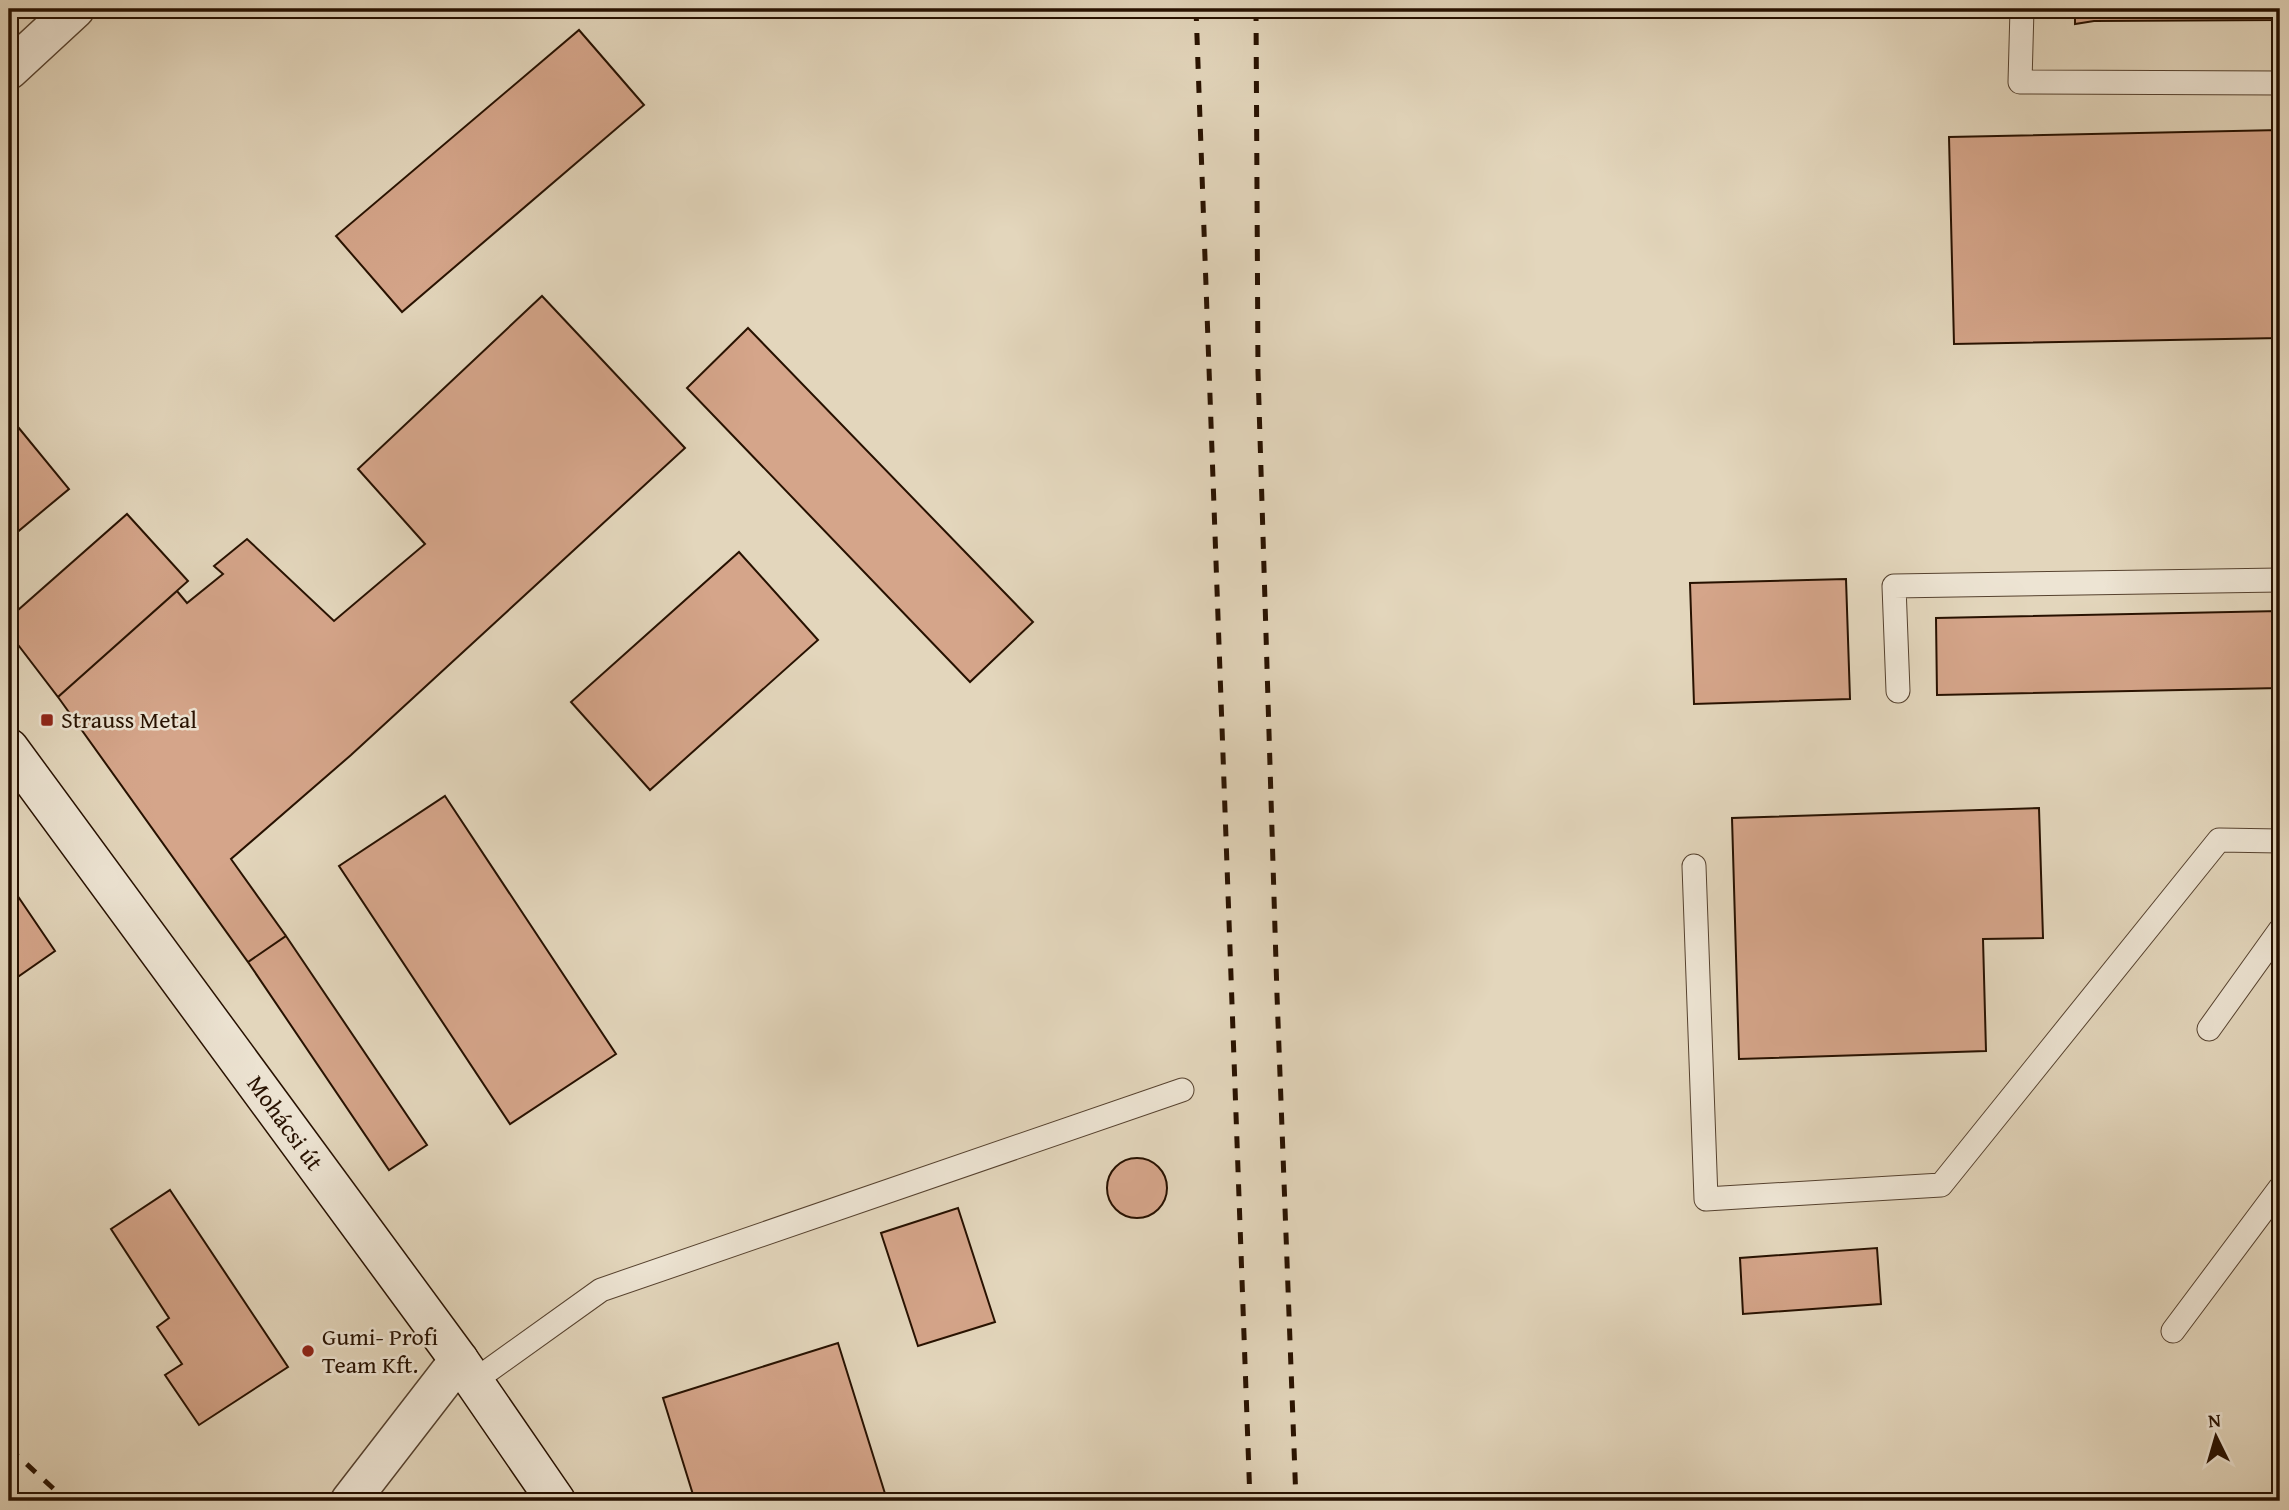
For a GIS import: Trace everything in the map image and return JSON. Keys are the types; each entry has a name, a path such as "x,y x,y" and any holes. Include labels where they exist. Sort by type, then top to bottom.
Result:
{"main road":[{"path":"9,70 75,9"},
{"name":"Mohácsi út","path":"9,748 467,1371 556,1501"},
{"path":"350,1501 467,1371"}],"lane":[{"path":"2022,9 2020,82 2280,83"},
{"path":"1898,691 1894,586 2280,580"},
{"path":"1694,866 1706,1199 1941,1185 2219,840 2280,841"},
{"path":"2209,1029 2280,930"},
{"path":"467,1371 601,1290 1182,1090"},
{"path":"2173,1331 2280,1188"}],"building":[{"path":"2075,9 2280,9 2280,20 2094,21 2075,24"},
{"path":"579,30 644,105 402,312 336,236"},
{"path":"2280,130 2280,338 1954,344 1949,137"},
{"path":"542,296 685,448 351,755 231,859 286,936 248,962 58,697 177,591 187,603 223,574 214,566 247,539 334,621 425,544 358,469"},
{"path":"748,328 1033,622 970,682 687,388"},
{"path":"9,416 69,489 9,539"},
{"path":"127,514 188,581 58,697 9,633 9,618"},
{"path":"739,552 818,640 650,790 571,702"},
{"path":"1846,579 1850,699 1694,704 1690,583"},
{"path":"2280,611 2280,688 1937,695 1936,618"},
{"path":"445,796 616,1054 510,1124 339,866"},
{"path":"2039,808 2043,938 1983,939 1986,1051 1739,1059 1732,818"},
{"path":"15,892 55,951 9,983 9,897"},
{"path":"286,936 427,1145 389,1170 248,962"},
{"path":"1137,1158 1154,1163 1162,1171 1167,1188 1162,1205 1154,1213 1137,1218 1120,1213 1112,1205 1107,1188 1112,1171 1120,1163"},
{"path":"170,1190 288,1367 199,1425 165,1375 182,1364 157,1327 169,1318 111,1229"},
{"path":"958,1208 995,1322 918,1346 881,1233"},
{"path":"1877,1248 1881,1304 1743,1314 1740,1258"},
{"path":"838,1343 887,1500 695,1501 663,1398"}],"railway":[{"path":"1196,9 1250,1501"},
{"path":"1256,9 1258,372 1296,1501"},
{"path":"9,1448 67,1501"}],"place":[{"name":"Strauss Metal","path":"47,720"},
{"name":"Gumi- Profi Team Kft.","path":"308,1351"}]}
